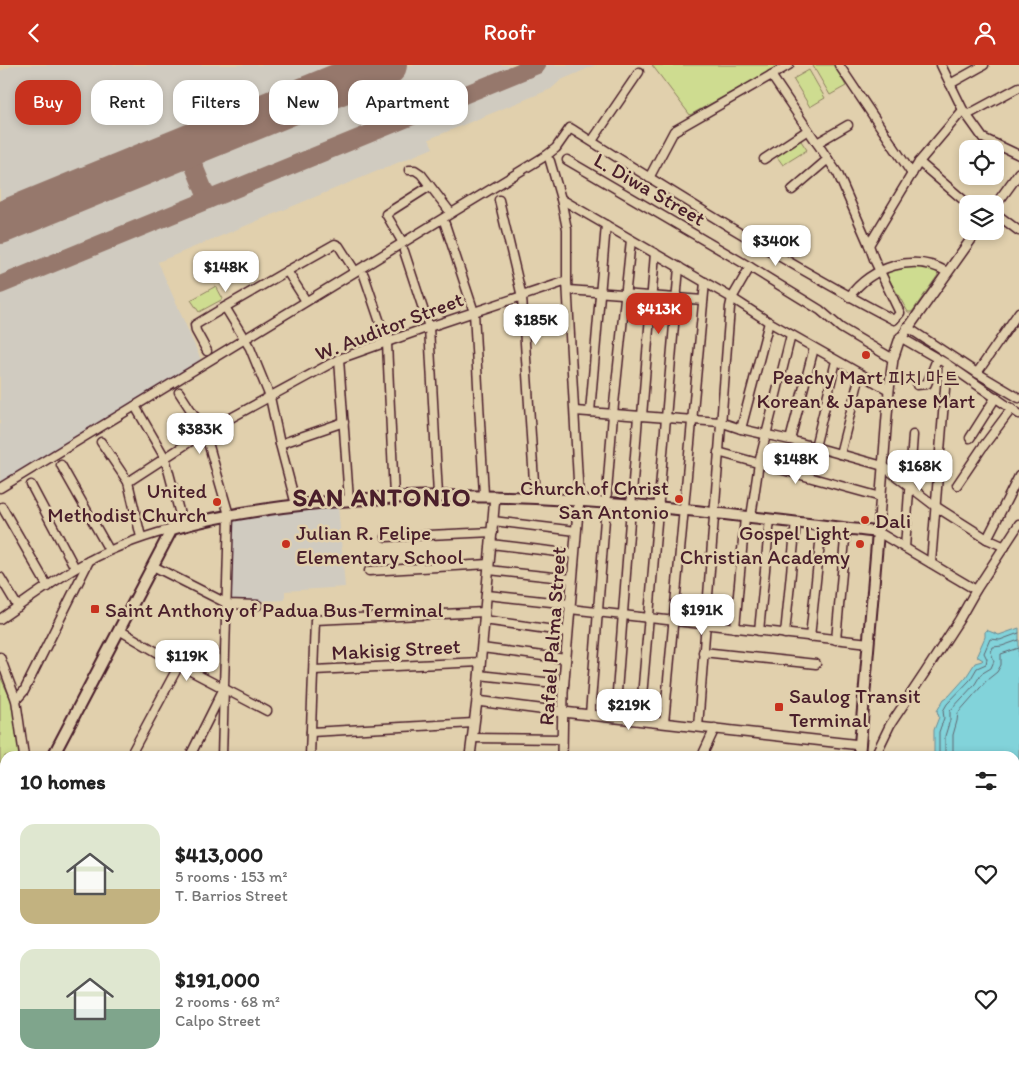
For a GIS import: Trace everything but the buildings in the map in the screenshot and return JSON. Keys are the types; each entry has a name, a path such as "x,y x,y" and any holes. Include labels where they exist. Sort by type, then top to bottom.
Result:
{"main road":[{"path":"57,751 172,529 229,515 296,505 394,496 438,495 579,499 878,532 859,751"}],"street":[{"path":"649,178 674,131 789,65"},
{"path":"839,65 912,174"},
{"path":"940,65 965,113 983,137 1019,155"},
{"path":"950,84 984,65"},
{"path":"592,141 639,72"},
{"path":"0,488 355,271 404,247 451,213 547,155 556,147 570,128 649,178 849,297 894,320 900,313 879,271 838,174 771,75"},
{"path":"869,245 920,162 965,113 1019,87"},
{"path":"817,143 848,125"},
{"path":"764,159 808,130"},
{"path":"792,190 828,159"},
{"name":"L. Diwa Street","path":"567,160 820,309 845,331 893,359"},
{"name":"Rafael Palma Street","path":"550,161 567,229 567,281 579,499 564,685 562,751"},
{"path":"920,162 959,196"},
{"path":"409,170 418,171 451,213"},
{"path":"1002,195 1019,173"},
{"path":"430,186 386,214 404,247 429,327 438,495"},
{"path":"561,199 705,282 791,335 889,390"},
{"path":"499,200 522,297 535,497"},
{"path":"1004,220 1019,231"},
{"path":"445,224 474,312 493,521 477,701 471,751"},
{"path":"590,412 606,225"},
{"path":"590,715 613,414 632,240"},
{"path":"970,240 903,332 893,359 878,532 976,590"},
{"path":"206,351 195,325 335,244 339,246 355,271"},
{"path":"615,718 622,615 654,253"},
{"path":"849,297 857,285 879,271 909,262 931,264 947,272"},
{"path":"640,720 679,267"},
{"path":"698,727 720,422 732,298 750,267"},
{"path":"287,271 306,301"},
{"path":"364,275 387,343 394,496"},
{"name":"W. Auditor Street","path":"128,482 205,432 340,359 567,281"},
{"path":"664,723 705,282"},
{"path":"568,290 703,299"},
{"path":"225,307 250,348 270,397 296,505"},
{"path":"977,373 1019,312"},
{"path":"742,429 769,322"},
{"path":"903,332 938,359 1019,414"},
{"path":"903,332 1019,398"},
{"path":"735,628 748,517 759,463 791,335"},
{"path":"790,441 814,348"},
{"path":"340,359 349,500"},
{"path":"917,385 927,384 938,359"},
{"path":"815,447 836,361"},
{"path":"931,563 934,506 947,364"},
{"path":"840,454 860,375"},
{"path":"179,393 205,432 229,515 228,604 222,751"},
{"path":"970,438 996,397"},
{"path":"135,406 165,458 183,525"},
{"path":"957,485 1012,409"},
{"path":"575,411 720,422 883,466 934,506 986,539 1005,547"},
{"path":"280,444 344,422"},
{"path":"905,549 913,435"},
{"path":"101,442 128,482 141,537"},
{"path":"718,452 881,497"},
{"path":"61,465 109,550"},
{"path":"986,539 1019,477"},
{"path":"30,485 75,568"},
{"path":"2,507 48,587"},
{"path":"759,631 770,519"},
{"path":"493,521 576,531"},
{"path":"785,634 796,522"},
{"path":"877,751 890,725 1019,524"},
{"path":"810,637 822,525"},
{"path":"836,640 846,528"},
{"path":"0,619 75,568 109,550 141,537 172,529"},
{"path":"386,537 492,532"},
{"path":"491,544 574,555"},
{"path":"16,700 24,691 89,561"},
{"path":"153,566 228,604 258,605"},
{"path":"369,571 489,567 572,579"},
{"path":"0,577 18,607"},
{"path":"486,595 598,613 869,643"},
{"path":"310,751 316,620 485,616 568,632"},
{"path":"119,630 179,665 267,711"},
{"path":"482,648 566,659"},
{"path":"704,652 816,665"},
{"path":"0,657 16,700 23,751"},
{"name":"Makisig Street","path":"314,670 480,663"},
{"path":"133,751 179,665"},
{"path":"479,675 564,685"},
{"path":"192,751 224,688"},
{"path":"477,701 860,745"},
{"path":"311,732 474,723"},
{"path":"704,751 715,729"},
{"path":"472,738 562,739"}],"shaded area":[{"path":"14,65 596,65 561,80 551,89 468,123 468,80 348,80 348,125 463,125 429,139 433,148 158,262 205,369 0,492 0,71"},
{"name":"Julian R. Felipe Elementary School","path":"338,505 345,587 285,591 285,600 228,603 230,518"}],"green space":[{"path":"652,65 775,65 777,67 690,115"},
{"path":"814,65 834,65 846,86 830,95"},
{"path":"809,70 825,98 810,107 793,79"},
{"path":"799,138 807,150 783,165 775,154"},
{"path":"918,266 936,270 938,275 912,312 908,312 886,274 905,267"},
{"path":"216,286 223,299 199,312 191,300"},
{"path":"0,676 14,706 19,751 0,751"}],"water":[{"path":"1019,628 1019,751 934,751 934,730 939,717 937,711 944,699 966,677 975,663 983,660 977,655 986,630 999,635"}],"taxiway":[{"path":"0,285 537,65"},
{"path":"186,147 208,200"}],"runway":[{"path":"0,223 386,65"}],"place":[{"name":"Peachy Mart 피치 마트 Korean & Japanese Mart","path":"866,355"},
{"name":"Church of Christ San Antonio","path":"679,499"},
{"name":"United Methodist Church","path":"217,502"},
{"name":"Dali","path":"865,520"},
{"name":"Julian R. Felipe Elementary School","path":"286,544"},
{"name":"Gospel Light Christian Academy","path":"860,544"},
{"name":"Saint Anthony of Padua Bus Terminal","path":"95,609"},
{"name":"Saulog Transit Terminal","path":"779,707"}],"district":[{"name":"SAN ANTONIO","path":"382,497"}]}
